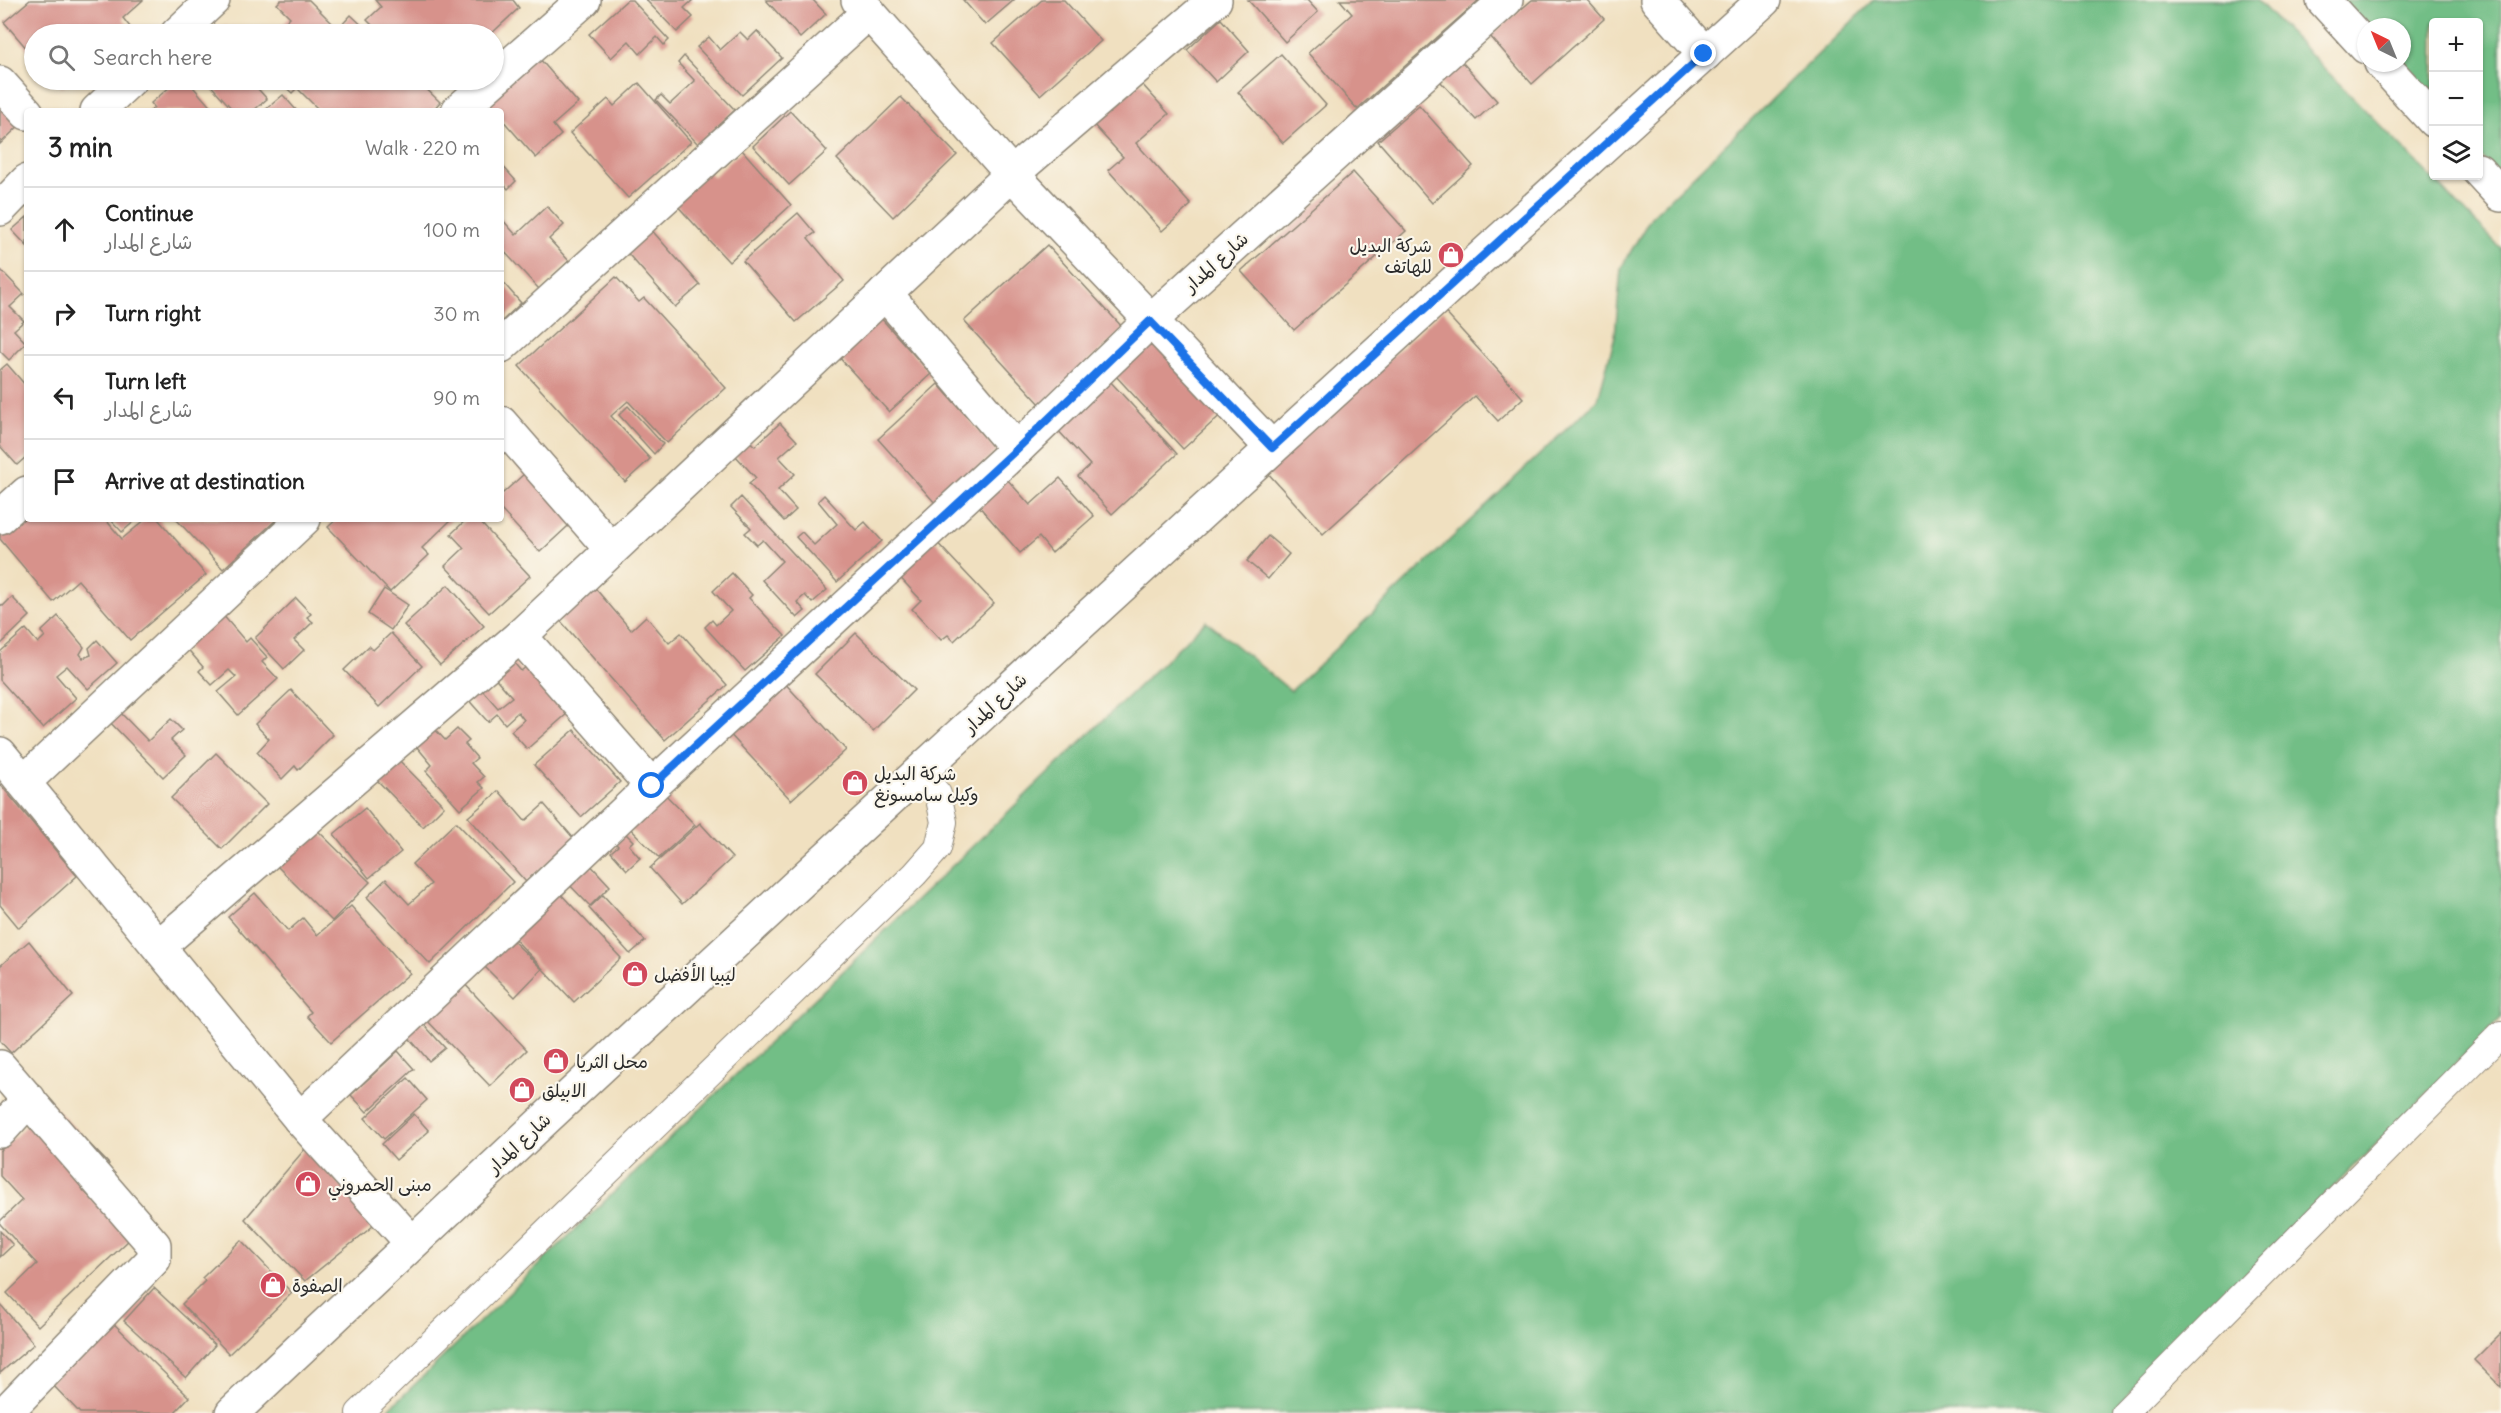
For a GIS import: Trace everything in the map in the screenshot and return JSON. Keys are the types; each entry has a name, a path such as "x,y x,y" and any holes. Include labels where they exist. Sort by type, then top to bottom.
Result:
{"street":[{"path":"188,24 213,0"},
{"path":"504,70 584,0"},
{"path":"159,946 520,636 1012,174 1215,0"},
{"name":"شارع المدار","path":"300,1119 652,786 1017,449 1150,321 1506,0"},
{"path":"1657,0 1704,54"},
{"name":"شارع المدار","path":"232,1413 920,772 1764,0"},
{"path":"2323,0 2357,37"},
{"path":"504,343 864,6 1012,174 1272,448"},
{"path":"2389,72 2429,117"},
{"path":"0,83 24,110"},
{"path":"100,108 119,90"},
{"path":"461,108 482,90"},
{"path":"2483,175 2501,195"},
{"path":"0,209 24,184"},
{"path":"885,293 1017,449"},
{"path":"504,426 611,549"},
{"path":"0,517 24,496"},
{"path":"24,782 301,522"},
{"path":"520,636 652,786"},
{"path":"0,754 300,1119 412,1243"},
{"path":"0,1066 154,1245 156,1251 154,1259 5,1413"},
{"path":"0,1131 29,1099"}],"lane":[{"path":"359,1413 906,882 938,848 944,822 938,794 920,772"},
{"path":"2124,1413 2501,1034"}],"green space":[{"path":"1874,0 2257,0 2429,175 2429,180 2434,180 2501,248 2501,1018 2110,1413 385,1413 1206,621 1291,691 1598,399 1615,336 1621,268 1651,217"},
{"path":"2328,0 2501,0 2501,178 2483,159 2483,18 2429,18 2429,102 2408,72 2411,72 2411,18 2357,18 2357,21"}],"building":[{"path":"30,0 143,0 123,18 128,24 24,24 24,45 4,22"},
{"path":"281,0 309,0 333,24 283,24 290,17 277,4"},
{"path":"375,0 513,0 519,8 502,24 371,24 367,20 381,7"},
{"path":"627,0 632,0 669,40 664,45 657,37 640,54 629,41 611,58 589,34"},
{"path":"646,0 693,0 684,8 693,17 677,32"},
{"path":"766,0 813,0 826,14 800,38"},
{"path":"963,0 1014,0 985,25"},
{"path":"1042,0 1064,0 1101,41 1040,95 993,43"},
{"path":"1248,0 1307,0 1318,12 1285,42"},
{"path":"1340,0 1479,0 1357,109 1308,53 1352,14"},
{"path":"1532,0 1587,0 1604,19 1532,84 1490,36"},
{"path":"351,15 360,24 343,24"},
{"path":"1221,19 1249,51 1216,82 1187,50"},
{"path":"757,31 782,58 742,95 697,47 709,37 720,50 740,32 748,40"},
{"path":"532,50 578,103 553,125 561,135 536,158 504,121 504,108 493,108 481,94 486,90 504,90 504,74"},
{"path":"1281,54 1326,105 1283,143 1238,92"},
{"path":"684,56 735,110 698,144 656,100 661,95 670,104 695,81 678,63"},
{"path":"1462,62 1497,101 1476,120 1440,81"},
{"path":"1140,82 1169,114 1136,143 1191,205 1162,231 1108,170 1123,157 1093,124"},
{"path":"639,83 691,142 628,198 570,133 608,99 614,106"},
{"path":"0,88 24,115 24,121 0,144"},
{"path":"166,90 196,90 211,108 153,108 151,103"},
{"path":"215,90 259,90 267,99 256,108 231,108"},
{"path":"299,90 427,90 440,102 435,108 317,108"},
{"path":"283,95 294,108 268,108"},
{"path":"901,97 957,155 893,217 837,159"},
{"path":"1419,105 1473,166 1432,203 1378,141"},
{"path":"790,111 827,151 789,185 753,146"},
{"path":"742,150 791,205 729,262 674,202 708,171 713,177"},
{"path":"504,167 516,181 508,189 504,184"},
{"path":"1353,172 1406,231 1294,330 1241,271"},
{"path":"547,206 564,225 549,239 569,261 539,289 504,251 504,221 516,235"},
{"path":"798,213 815,233 808,238 844,281 796,322 743,261"},
{"path":"24,220 24,243 12,230"},
{"path":"648,226 700,285 675,307 623,248"},
{"path":"1047,245 1124,329 1041,405 964,321"},
{"path":"0,269 24,294 10,307 24,321 14,330 24,341 24,345 9,360 0,351"},
{"path":"616,277 639,302 644,298 726,388 667,443 628,401 611,416 650,459 625,482 519,366"},
{"path":"504,283 521,303 504,319"},
{"path":"1443,310 1523,398 1498,421 1475,396 1323,534 1266,471"},
{"path":"879,316 931,374 889,412 837,355"},
{"path":"1157,337 1225,411 1183,449 1115,375"},
{"path":"7,364 24,384 24,459 17,465 0,446 0,370"},
{"path":"1108,379 1177,454 1112,514 1078,476 1090,465 1055,427"},
{"path":"938,384 997,451 936,504 878,439"},
{"path":"628,406 663,444 654,454 619,415"},
{"path":"780,423 797,441 779,457 795,474 778,490 796,510 784,521 749,484 756,478 735,455 750,442 755,446"},
{"path":"536,442 593,503 540,552 504,513 504,492 524,474 514,463"},
{"path":"1006,478 1030,505 1060,478 1094,516 1052,553 1039,537 1020,553 977,504"},
{"path":"824,495 856,530 865,522 882,541 837,582 796,537 802,532 814,545 837,524 818,501"},
{"path":"741,497 827,590 812,603 805,595 797,602 805,611 797,618 762,580 782,561 763,540 757,545 745,533 751,528 731,507"},
{"path":"24,514 24,522 108,522 122,539 142,522 161,522 206,575 130,640 78,580 53,602 0,539 0,535"},
{"path":"113,522 134,522 122,532"},
{"path":"179,522 274,522 223,569"},
{"path":"334,522 449,522 422,548 429,555 390,592 328,527"},
{"path":"464,522 480,522 530,576 489,613 445,566 464,548 451,534"},
{"path":"930,535 994,603 954,641 948,635 941,640 912,609 921,600 893,570"},
{"path":"1268,536 1289,554 1268,579 1247,561"},
{"path":"732,573 752,595 749,598 785,636 745,671 705,627 712,620 716,625 731,611 713,591"},
{"path":"448,585 484,626 440,665 404,625"},
{"path":"594,587 631,630 646,616 669,643 681,633 727,685 665,740 558,618"},
{"path":"384,589 408,605 391,630 368,614"},
{"path":"12,597 30,616 0,645 0,604 3,606"},
{"path":"296,598 311,614 307,617 313,622 294,640 304,650 284,669 255,638"},
{"path":"215,606 246,642 250,638 267,657 262,662 278,679 238,715 218,692 236,677 229,670 212,685 199,671 203,667 179,639"},
{"path":"58,616 84,647 80,654 83,658 91,655 89,648 97,640 117,663 88,689 67,666 56,675 76,698 43,728 0,680 0,652 26,629 38,643 45,636 41,632"},
{"path":"391,633 422,666 379,707 344,670 369,646 373,650"},
{"path":"856,633 914,690 873,731 815,674"},
{"path":"503,650 521,671 527,666 568,713 527,749 511,731 524,720 518,712 505,724 497,714 488,722 465,696 477,684 498,708 512,697 485,666"},
{"path":"781,679 846,750 791,800 726,730"},
{"path":"291,690 333,735 298,770 295,766 282,779 257,752 269,739 255,724"},
{"path":"116,708 148,741 171,719 182,730 171,740 186,755 163,777 106,718"},
{"path":"430,724 445,740 457,729 469,741 465,744 477,758 471,763 484,777 478,782 484,788 460,809 426,771 432,765 412,741"},
{"path":"574,730 620,782 581,817 534,765"},
{"path":"216,753 267,804 222,849 171,798"},
{"path":"393,754 444,806 423,827 372,775"},
{"path":"0,784 77,876 19,928 0,905"},
{"path":"660,789 695,825 659,858 624,822"},
{"path":"499,791 525,821 544,804 575,840 526,882 468,817"},
{"path":"365,808 401,852 369,878 334,834"},
{"path":"456,822 513,882 430,964 367,897 386,879 409,904 431,884 412,864"},
{"path":"700,823 732,858 682,904 650,868"},
{"path":"311,824 370,882 332,921 273,862"},
{"path":"617,825 633,841 629,845 640,858 627,870 611,852 618,846 607,834"},
{"path":"585,859 610,886 590,906 564,879"},
{"path":"557,890 621,958 574,1002 510,934"},
{"path":"255,893 288,931 303,918 317,935 351,906 410,973 331,1042 307,1016 311,1012 228,917"},
{"path":"603,895 645,941 630,954 589,908"},
{"path":"511,939 542,969 515,997 484,966"},
{"path":"29,941 73,996 11,1053 0,1041 0,966"},
{"path":"459,978 527,1050 490,1086 421,1014"},
{"path":"419,1019 445,1048 429,1061 404,1032"},
{"path":"398,1051 414,1069 367,1112 351,1095"},
{"path":"408,1078 427,1100 384,1139 365,1118"},
{"path":"50,1103 109,1164 83,1190 130,1239 38,1326 7,1293 37,1264 0,1224 0,1221 22,1200 0,1176 0,1151"},
{"path":"414,1114 429,1131 396,1160 382,1144"},
{"name":"مبنى الحمروني","path":"305,1149 378,1222 305,1281 245,1219"},
{"path":"0,1231 13,1245 0,1257"},
{"path":"241,1240 292,1293 229,1354 182,1304 205,1281 202,1278"},
{"path":"154,1288 215,1345 186,1378 124,1321"},
{"path":"0,1304 34,1344 0,1373"},
{"path":"110,1320 189,1397 174,1413 80,1413 50,1382"},
{"path":"2501,1333 2501,1387 2474,1360"}],"place":[{"name":"شركة البديل للهاتف","path":"1451,255"},
{"name":"شركة البديل وكيل سامسونغ","path":"855,783"},
{"name":"ليبيا الأفضل","path":"635,974"},
{"name":"محل الثريا","path":"556,1061"},
{"name":"الابيلق","path":"522,1090"},
{"name":"مبنى الحمروني","path":"308,1184"},
{"name":"الصفوة","path":"273,1285"}],"route":[{"path":"652,786 1017,449 1150,321 1272,448 1704,54"}]}
